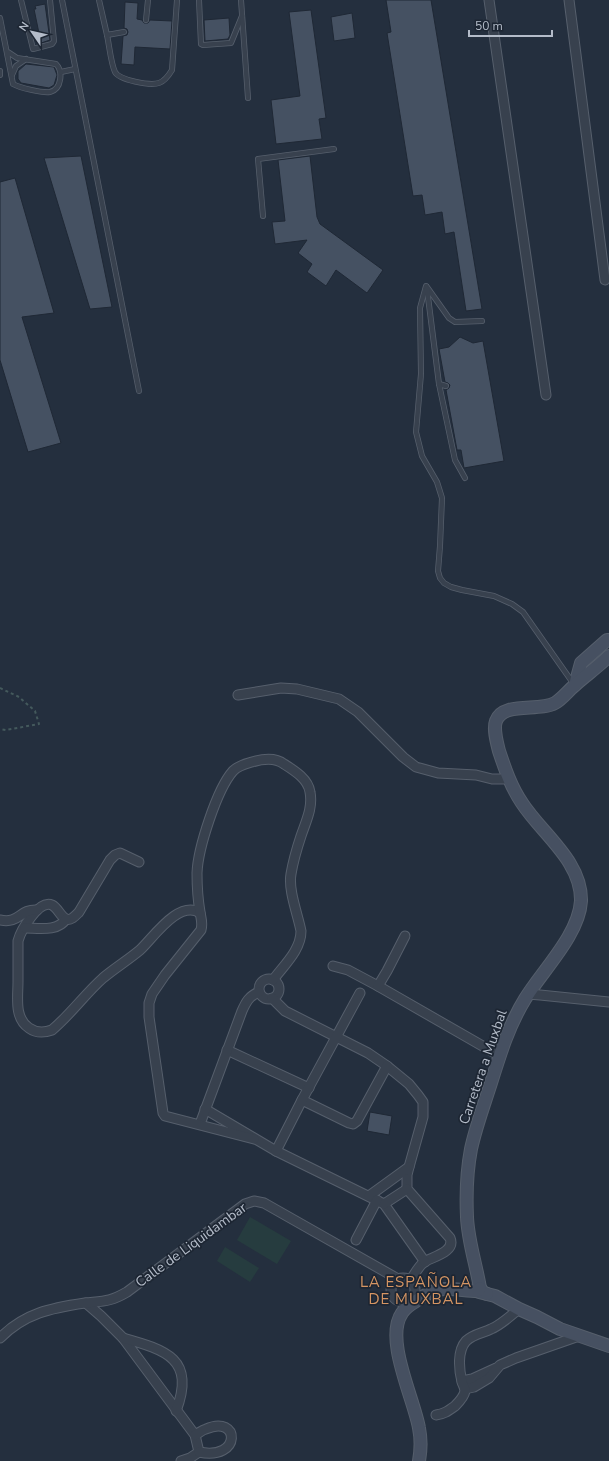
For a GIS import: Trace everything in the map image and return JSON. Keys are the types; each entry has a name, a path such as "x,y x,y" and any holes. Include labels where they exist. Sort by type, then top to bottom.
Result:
{"street":[{"path":"489,0 546,395"},
{"path":"569,0 605,280"},
{"path":"575,685 581,663 607,640 609,640"},
{"name":"Carretera a Muxbal","path":"479,1291 469,1240 467,1216 468,1168 475,1133 511,1026 528,994 564,944 577,919 581,902 579,883 572,865 522,803 509,779 497,743 495,722 499,716 509,710 544,707 554,704 596,669 609,656"},
{"path":"238,694 281,688 297,689 339,699 358,712 403,758 416,767 438,773 476,775 492,779 509,779"},
{"path":"254,1139 165,1116 163,1113 149,1017 149,1003 152,994 165,975 201,930 203,925 200,913 197,872 201,846 224,785 232,773 241,765 270,759 282,762 305,780 310,792 311,802 309,815 301,836 290,876 301,931 301,938 297,949 273,980"},
{"path":"139,862 120,853 115,855 110,860 79,912 74,917 69,919 66,918 53,906 48,904 42,905 20,934 18,941 17,1004 19,1016 24,1025 32,1030 45,1033 52,1030 103,978 140,950 170,920 185,910 195,910 200,913"},
{"path":"0,920 8,922 14,920 24,912 37,910"},
{"path":"25,928 55,927 60,925 66,918"},
{"path":"378,986 405,936"},
{"path":"333,966 348,970 378,986 500,1056"},
{"path":"265,979 273,980 278,984 277,993 272,998 264,998 259,992 258,988 265,979"},
{"path":"200,1124 246,1003 252,995 259,992"},
{"path":"276,1151 360,993"},
{"path":"528,994 609,1002"},
{"path":"272,998 285,1011 368,1053 387,1066 409,1084 423,1102 423,1118 408,1167 407,1189 451,1241 450,1247 443,1253 425,1262 412,1284 414,1294 412,1298 401,1307 397,1327 397,1342 402,1370 419,1427 421,1441 419,1461"},
{"path":"227,1050 309,1088"},
{"path":"302,1100 353,1124 387,1066"},
{"path":"205,1109 276,1151 377,1200 425,1262"},
{"path":"356,1240 377,1200 408,1167"},
{"path":"377,1200 407,1189"},
{"name":"Calle de Liquidambar","path":"0,1338 31,1315 46,1310 116,1299 245,1204 254,1201 264,1203 398,1279"},
{"path":"401,1307 392,1292 394,1283 398,1279 404,1278 428,1293"},
{"path":"401,1307 414,1302 428,1293 445,1289 479,1291 494,1296 518,1310 579,1336 609,1346"},
{"path":"86,1303 123,1338 195,1435 199,1452"},
{"path":"436,1415 448,1412 462,1398 464,1385 459,1355 466,1341 491,1329 518,1310"},
{"path":"464,1385 474,1387 489,1378 497,1367 516,1358 579,1336"},
{"path":"123,1338 153,1346 163,1351 173,1359 179,1368 183,1386 176,1411"},
{"path":"195,1435 206,1428 219,1426 228,1430 231,1435 231,1445 223,1454 211,1456 199,1452"},
{"path":"181,1461 190,1458 199,1452"}],"lane":[{"path":"21,0 33,49 52,44 54,41 50,0"},
{"path":"62,0 139,391"},
{"path":"99,0 115,72 120,77 144,83 158,83 167,78 172,70 177,0"},
{"path":"146,20 148,0"},
{"path":"199,0 202,45 232,43 242,16"},
{"path":"241,0 248,98"},
{"path":"0,18 8,52 13,84 18,87 48,92 58,86 61,72 56,64 17,58 8,52"},
{"path":"107,35 124,32"},
{"path":"11,78 16,66 26,59"},
{"path":"61,72 76,69"},
{"path":"263,216 258,159 334,149"},
{"path":"426,286 449,318 455,322 482,321"},
{"path":"426,286 439,384 455,460 465,478"},
{"path":"426,286 420,308 421,374 416,432 422,456 437,482 442,498 438,571 440,578 444,583 451,587 494,596 512,604 523,612 575,685"},
{"path":"439,384 446,386"}],"path":[{"path":"0,688 19,697 35,711 39,724 6,730 0,729"}],"green space":[{"path":"250,1217 291,1241 277,1264 237,1240"},
{"path":"225,1247 259,1268 250,1282 217,1261"}],"building":[{"path":"386,0 431,0 482,309 466,311 454,232 445,234 442,212 425,215 422,195 413,196 387,33 391,32"},
{"path":"125,2 138,3 137,19 142,20 144,23 148,23 150,20 172,21 170,49 135,47 134,65 121,64 123,36 127,35 128,32 127,29 124,28"},
{"path":"45,4 50,40 41,43 34,9 36,9 35,6"},
{"path":"311,10 326,118 319,119 322,139 276,144 271,100 300,96 289,12"},
{"path":"352,13 355,38 334,41 331,17"},
{"path":"229,18 230,35 228,39 205,41 204,20"},
{"path":"26,64 54,67 57,75 54,85 49,88 21,83 18,79 18,71"},
{"path":"81,156 112,307 90,309 44,158"},
{"path":"310,156 317,217 320,224 383,270 367,293 336,270 326,286 307,272 312,264 298,253 307,240 275,244 272,222 285,221 278,160"},
{"path":"15,178 54,313 22,317 61,443 28,452 0,360 0,182"},
{"path":"460,337 473,343 483,341 504,461 464,468 461,450 457,450 446,390 450,385 445,382 439,349 449,347"},
{"path":"370,1112 392,1116 389,1135 367,1131"}],"district":[{"name":"LA ESPAÑOLA DE MUXBAL","path":"416,1290"}]}
